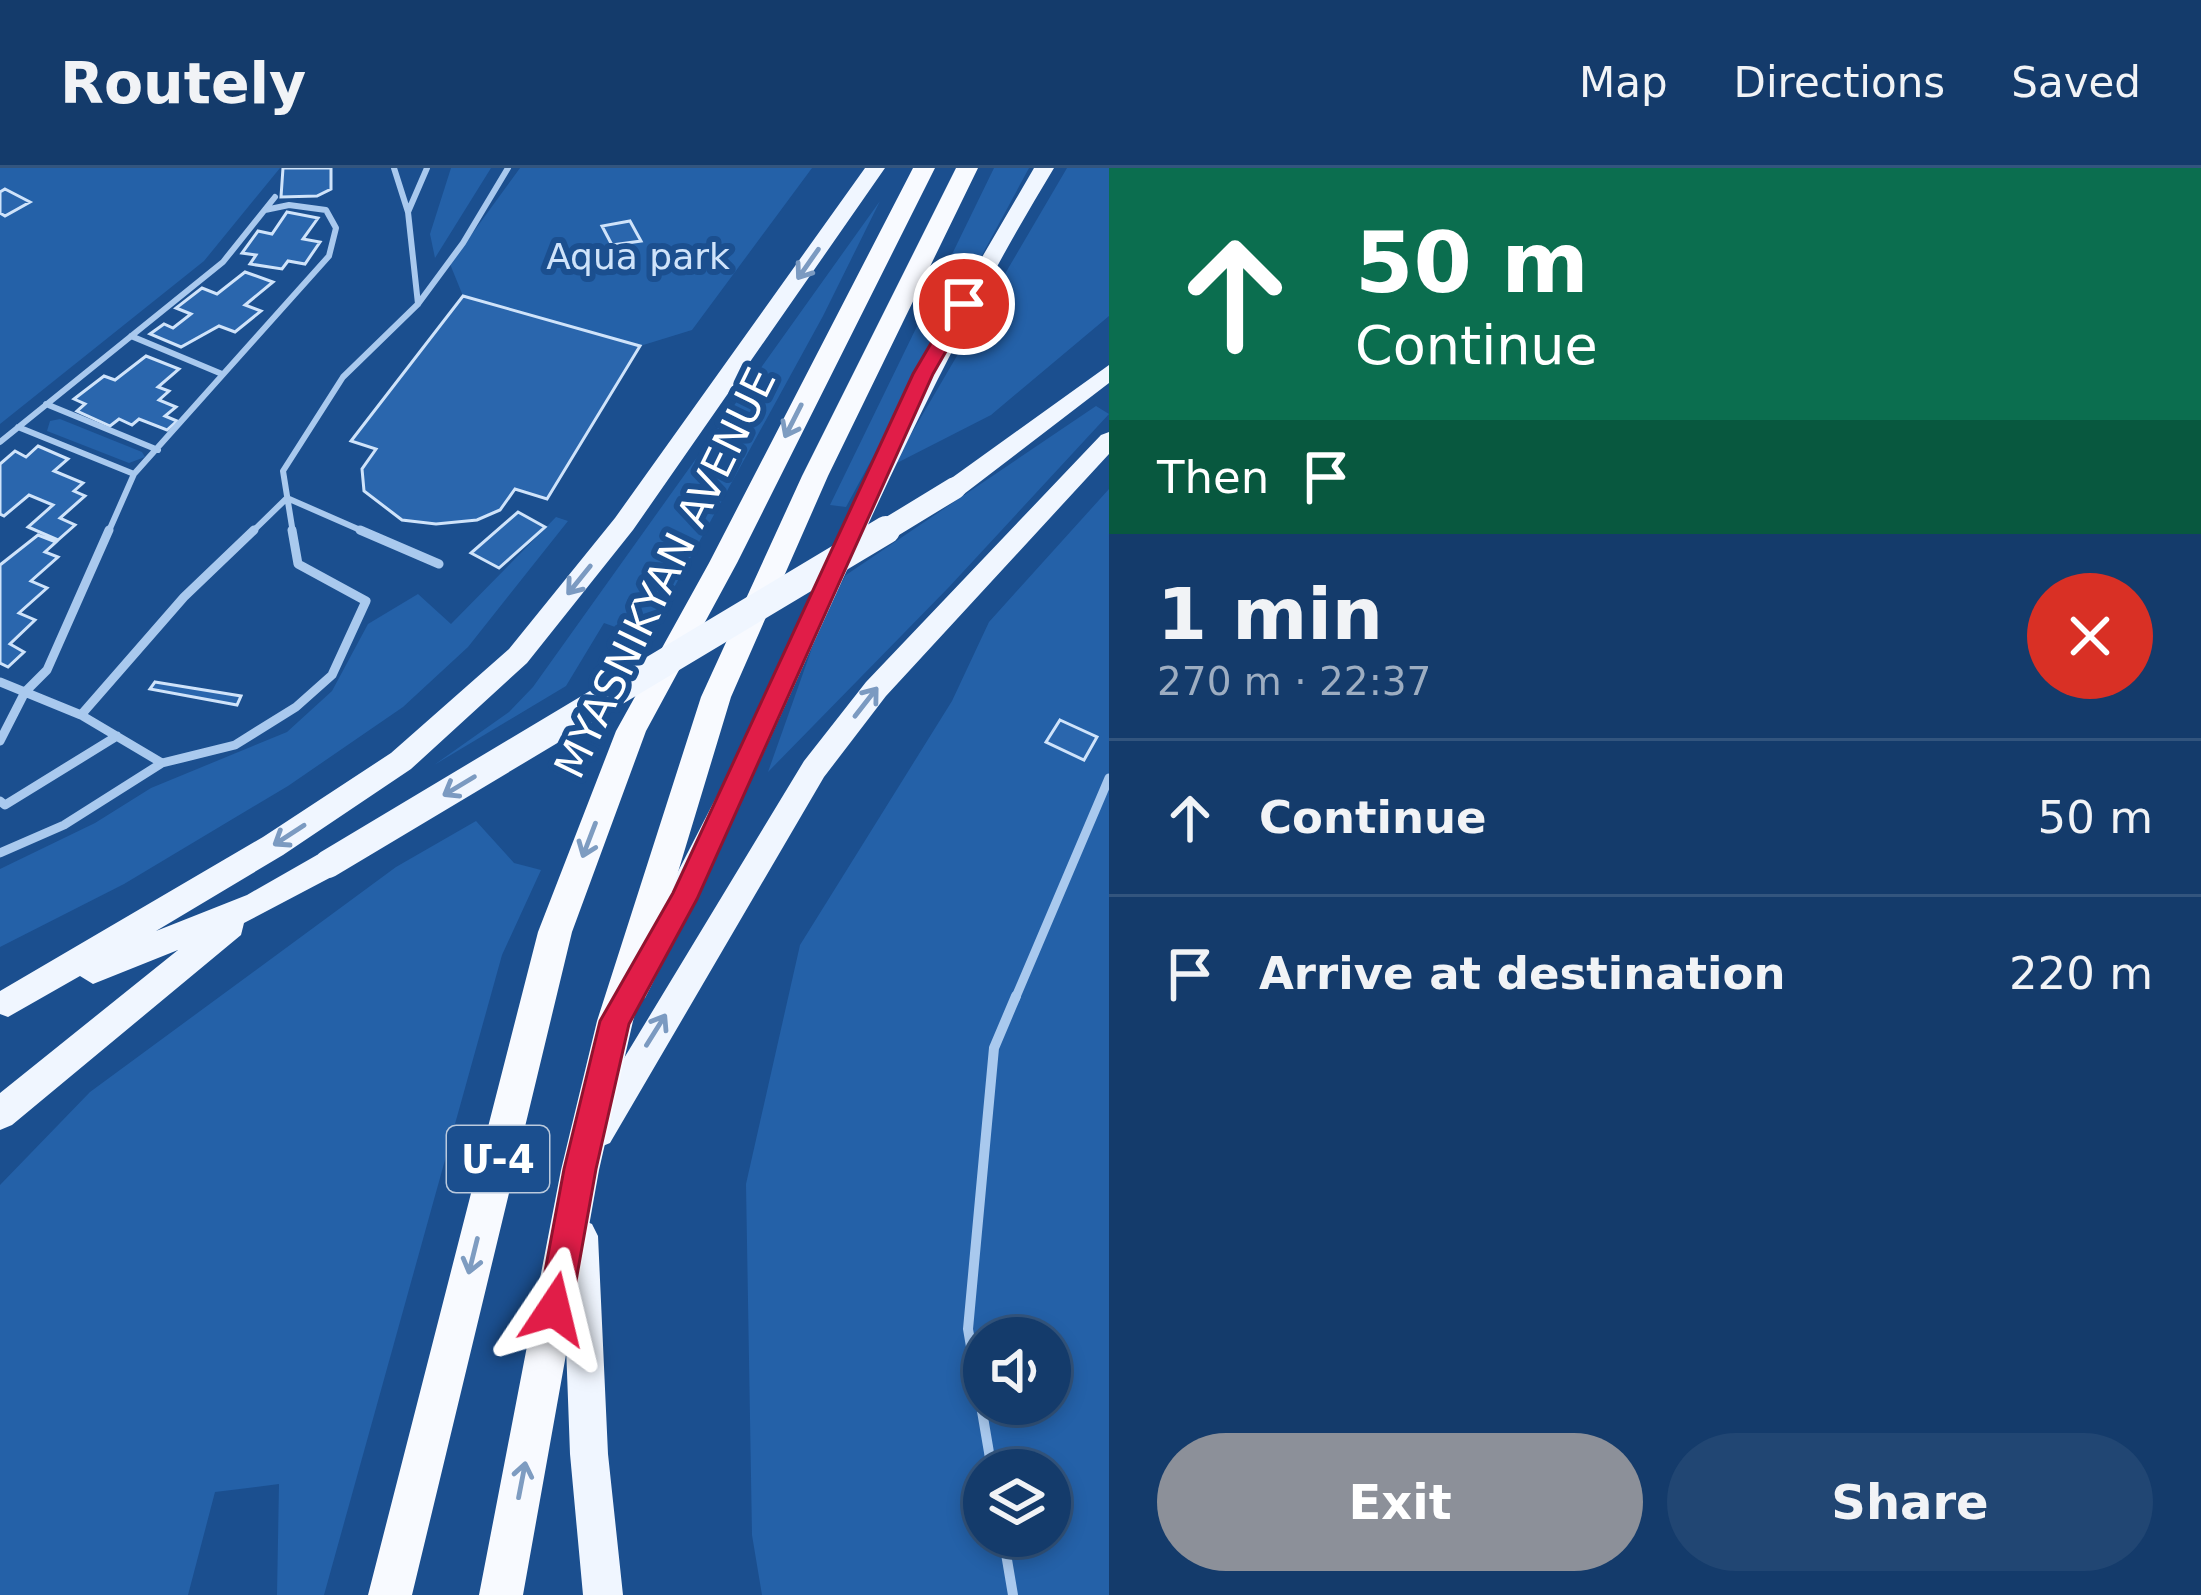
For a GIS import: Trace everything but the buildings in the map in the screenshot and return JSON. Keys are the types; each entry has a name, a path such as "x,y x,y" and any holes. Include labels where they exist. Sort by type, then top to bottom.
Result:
{"highway":[{"name":"MYASNIKYAN AVENUE","path":"390,1595 554,932 631,731 924,168"},
{"name":"Մ-4","path":"501,1595 580,1169 615,1021 716,697 815,476 968,168"}],"main road":[{"path":"4,1005 273,846 382,773 518,656 624,524 875,168"},
{"path":"615,1021 684,899 923,374 1044,168"},
{"path":"1076,402 1109,356"},
{"path":"4,1005 258,904 328,864 955,488 1076,402 1109,372"},
{"path":"602,1595 581,1325 580,1169 610,1106 814,769 876,689 1109,440"},
{"path":"0,1114 258,904"}],"lane":[{"path":"394,168 408,212 418,304"},
{"path":"408,212 428,168"},
{"path":"0,853 64,825 162,763 235,745 296,707 332,675 366,601 298,564 283,471 343,377 418,304 464,243 508,168"},
{"path":"0,442 223,262 275,197"},
{"path":"0,741 25,692 47,670 134,474 325,262 335,245 334,220 326,210 289,205 265,210"},
{"path":"131,336 222,374"},
{"path":"46,404 158,450"},
{"path":"18,427 134,474"},
{"path":"287,498 439,564"},
{"path":"81,715 184,597 287,498"},
{"path":"0,682 81,715 162,763"},
{"path":"0,801 5,806 117,736"},
{"path":"988,1449 968,1329 994,1048 1109,778"},
{"path":"1007,1557 1013,1595"}],"green space":[{"path":"0,168 280,168 204,261 0,424"},
{"path":"451,168 491,168 435,258 430,234"},
{"name":"Aqua park","path":"520,168 812,168 692,330 640,346 463,296 450,264"},
{"path":"994,168 1029,168 846,507 830,505"},
{"path":"1067,168 1109,168 1109,316 991,415 893,465"},
{"path":"880,201 823,316 648,635 625,653 632,633 604,623 566,686 434,765 509,712 533,687"},
{"path":"1096,406 1109,414 768,772 823,617 846,575"},
{"path":"60,419 145,457 129,463 47,431 50,421"},
{"path":"1109,489 1109,1595 762,1595 752,1535 746,1184 800,945 952,701 989,622"},
{"path":"556,517 568,521 468,647 403,707 288,786 124,884 0,947 0,869 95,823 151,788 287,732 332,691 368,624 418,594 451,624"},
{"path":"476,821 514,863 541,870 502,955 324,1595 277,1595 279,1484 215,1492 188,1595 0,1595 0,1185 90,1092 396,867"}],"route":[{"path":"554,1309 615,1021 684,899 923,374 964,304"}]}
